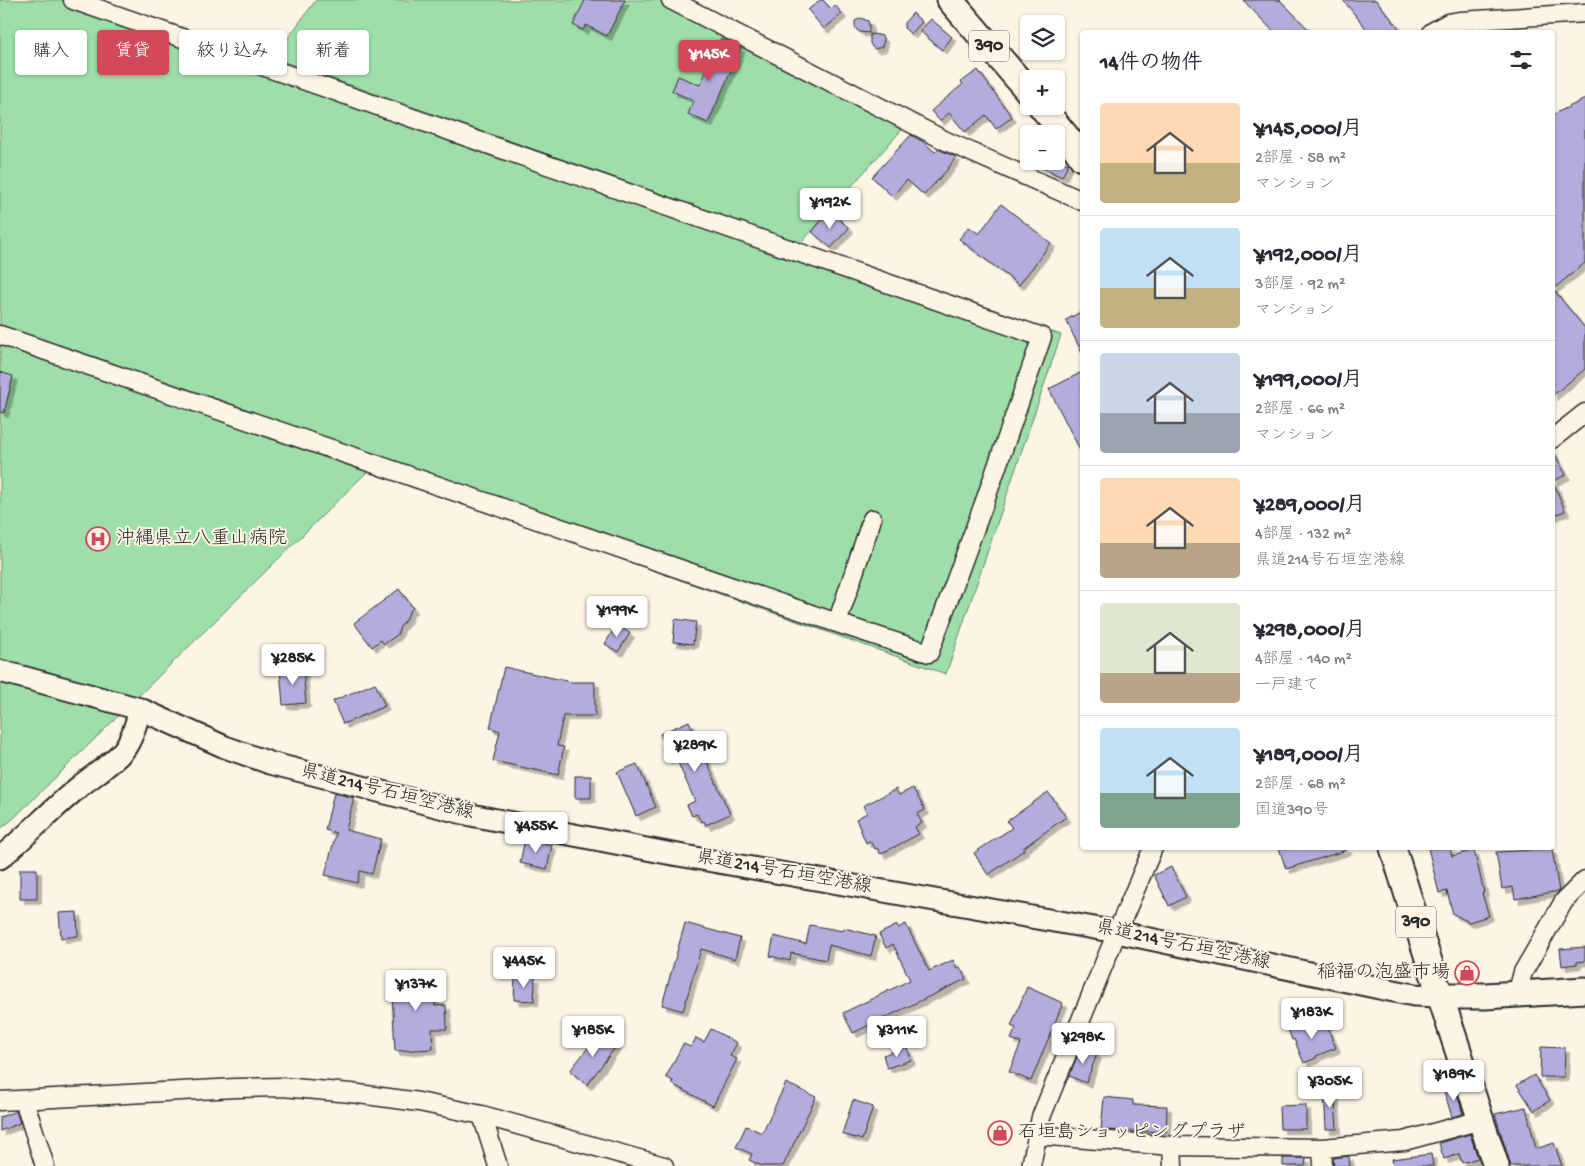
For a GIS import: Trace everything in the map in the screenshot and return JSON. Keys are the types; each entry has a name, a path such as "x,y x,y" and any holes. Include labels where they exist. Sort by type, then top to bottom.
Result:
{"highway":[{"name":"390","path":"950,0 1020,82"},
{"path":"1048,115 1080,155"},
{"name":"390","path":"1394,850 1439,996 1454,1035 1496,1166"},
{"path":"1439,996 1468,997 1585,990"}],"main road":[{"name":"県道214号石垣空港線","path":"0,671 140,710 225,747 270,763 471,815 667,853 1117,932 1414,995 1439,996"},
{"path":"0,858 81,785 101,772 123,751 134,733 140,710"}],"street":[{"path":"0,335 929,653 1042,337 73,0"},
{"path":"671,0 946,140 1080,200"},
{"path":"1436,30 1448,23 1461,20 1585,13"},
{"path":"1555,437 1585,413"},
{"path":"837,623 872,520"},
{"path":"1031,1166 1041,1117 1152,850"},
{"path":"1517,994 1523,972 1564,901 1585,880"},
{"path":"0,1101 236,1088 282,1087 351,1093 410,1101 482,1115 664,1166"},
{"path":"24,1100 45,1166"},
{"path":"482,1115 498,1166"},
{"path":"1037,1135 1172,1146 1322,1148 1404,1141 1481,1120"},
{"path":"1172,1146 1173,1166"},
{"path":"1322,1148 1322,1166"}],"green space":[{"path":"0,0 101,0 187,30 179,30 179,75 287,75 287,65 297,68 297,75 316,75 1061,335 946,674 369,470 13,819 0,829"},
{"path":"316,0 660,0 905,126 801,243 322,75 369,75 369,30 297,30 297,66 287,63 287,39"}],"building":[{"path":"585,0 625,0 607,36 586,25 583,30 573,25"},
{"path":"820,0 823,0 831,9 835,5 842,14 824,29 808,10"},
{"path":"1243,0 1280,0 1309,30 1272,30"},
{"path":"1343,0 1376,0 1400,30 1367,30"},
{"path":"913,13 922,22 911,34 904,28 904,23"},
{"path":"861,18 868,21 869,33 860,32 855,27 855,21"},
{"path":"931,19 952,37 942,50 920,31"},
{"path":"870,34 882,36 884,40 882,47 875,49 872,47"},
{"path":"721,39 741,48 708,123 688,114 694,101 672,91 678,76 700,85"},
{"path":"978,70 1012,117 996,129 986,115 965,132 949,113 940,121 931,111 963,84 961,82"},
{"path":"1585,99 1585,263 1555,287 1555,114"},
{"path":"911,135 935,152 938,149 956,157 924,195 907,180 892,196 872,177"},
{"path":"1065,163 1068,164 1062,177 1048,170 1065,170"},
{"path":"1001,204 1051,243 1019,285 959,239 969,227 979,234"},
{"path":"830,211 849,228 831,248 812,232"},
{"path":"1555,291 1585,328 1585,369 1555,394"},
{"path":"1080,312 1080,349 1066,320"},
{"path":"0,372 13,376 4,413 0,412"},
{"path":"1080,373 1080,450 1049,389"},
{"path":"1555,455 1566,475 1555,480"},
{"path":"1555,486 1565,511 1555,515"},
{"path":"399,589 413,608 397,635 384,644 381,640 372,647 354,623"},
{"path":"675,619 696,622 693,644 673,642"},
{"path":"616,625 630,633 618,652 605,644"},
{"path":"504,667 571,682 595,682 595,716 563,716 557,746 564,747 558,775 493,761 500,731 490,728"},
{"path":"303,668 306,703 283,705 280,669"},
{"path":"375,683 385,706 343,724 333,701"},
{"path":"689,721 730,814 706,825 704,821 701,822 697,814 692,816 687,805 695,801 675,756 667,759 662,748 666,746 660,734"},
{"path":"637,764 656,807 636,816 617,772"},
{"path":"575,776 591,776 591,798 575,798"},
{"path":"913,788 925,810 917,814 922,823 915,827 919,834 881,854 870,841 866,843 856,819 867,813 863,806 896,789 899,795"},
{"path":"1048,792 1066,817 988,875 974,853 1012,828 1007,821"},
{"path":"334,793 354,798 346,830 381,839 372,874 360,871 357,883 325,875 336,833 325,830"},
{"path":"525,839 552,845 547,869 520,863"},
{"path":"1280,850 1347,850 1286,869"},
{"path":"1428,850 1450,850 1452,856 1474,850 1484,892 1482,893 1489,916 1469,922 1453,914 1447,891 1439,893"},
{"path":"1552,850 1559,891 1515,899 1513,887 1502,889 1496,852"},
{"path":"1171,867 1186,897 1169,906 1154,875"},
{"path":"20,869 37,869 37,899 20,899"},
{"path":"77,912 78,936 61,938 59,913"},
{"path":"685,923 740,938 735,959 701,949 683,1011 662,1005"},
{"path":"906,924 929,971 953,960 957,969 960,967 966,979 853,1033 843,1013 910,980 893,944 886,948 879,934 897,925 898,928"},
{"path":"810,925 843,931 844,928 876,936 871,956 829,945 826,960 791,953 790,961 770,956 774,936 806,944"},
{"path":"1585,947 1585,961 1562,966 1560,949"},
{"path":"416,973 416,975 433,974 435,1006 446,1005 447,1029 432,1029 433,1049 395,1051 391,974"},
{"path":"515,976 535,977 534,1001 514,1000"},
{"path":"1027,987 1063,1003 1031,1081 1009,1072 1021,1043 1011,1039 1016,1028 1011,1026"},
{"path":"1300,1022 1304,1031 1325,1022 1336,1048 1304,1063 1287,1026"},
{"path":"711,1029 737,1043 730,1056 737,1059 713,1106 672,1084 673,1081 666,1077 683,1044 691,1047 696,1038 704,1042"},
{"path":"600,1032 617,1045 587,1085 570,1071"},
{"path":"907,1047 911,1060 887,1068 883,1055"},
{"path":"1081,1047 1097,1054 1086,1083 1069,1076"},
{"path":"1541,1047 1565,1048 1564,1077 1540,1077"},
{"path":"1534,1075 1550,1100 1534,1111 1517,1085"},
{"path":"786,1083 816,1097 783,1166 762,1166 749,1160 752,1154 736,1147 746,1126 762,1133"},
{"path":"1455,1087 1463,1114 1452,1117 1444,1091"},
{"path":"1334,1088 1337,1129 1326,1129 1324,1089"},
{"path":"1104,1097 1133,1100 1133,1105 1167,1106 1166,1132 1101,1130"},
{"path":"853,1100 873,1107 862,1140 842,1134"},
{"path":"1306,1105 1306,1129 1280,1129 1279,1106"},
{"path":"1526,1107 1536,1149 1554,1143 1562,1166 1511,1166 1495,1114"},
{"path":"16,1111 20,1123 0,1131 0,1117"},
{"path":"1470,1134 1478,1158 1462,1163 1459,1154 1444,1159 1439,1143"},
{"path":"1431,1154 1433,1166 1393,1166 1392,1159"},
{"path":"1349,1156 1350,1166 1334,1166 1333,1158"},
{"path":"1283,1158 1306,1158 1305,1166 1283,1166"}],"place":[{"name":"沖縄県立八重山病院","path":"98,539"},
{"name":"稲福の泡盛市場","path":"1467,973"},
{"name":"石垣島ショッピングプラザ","path":"1000,1133"}]}
